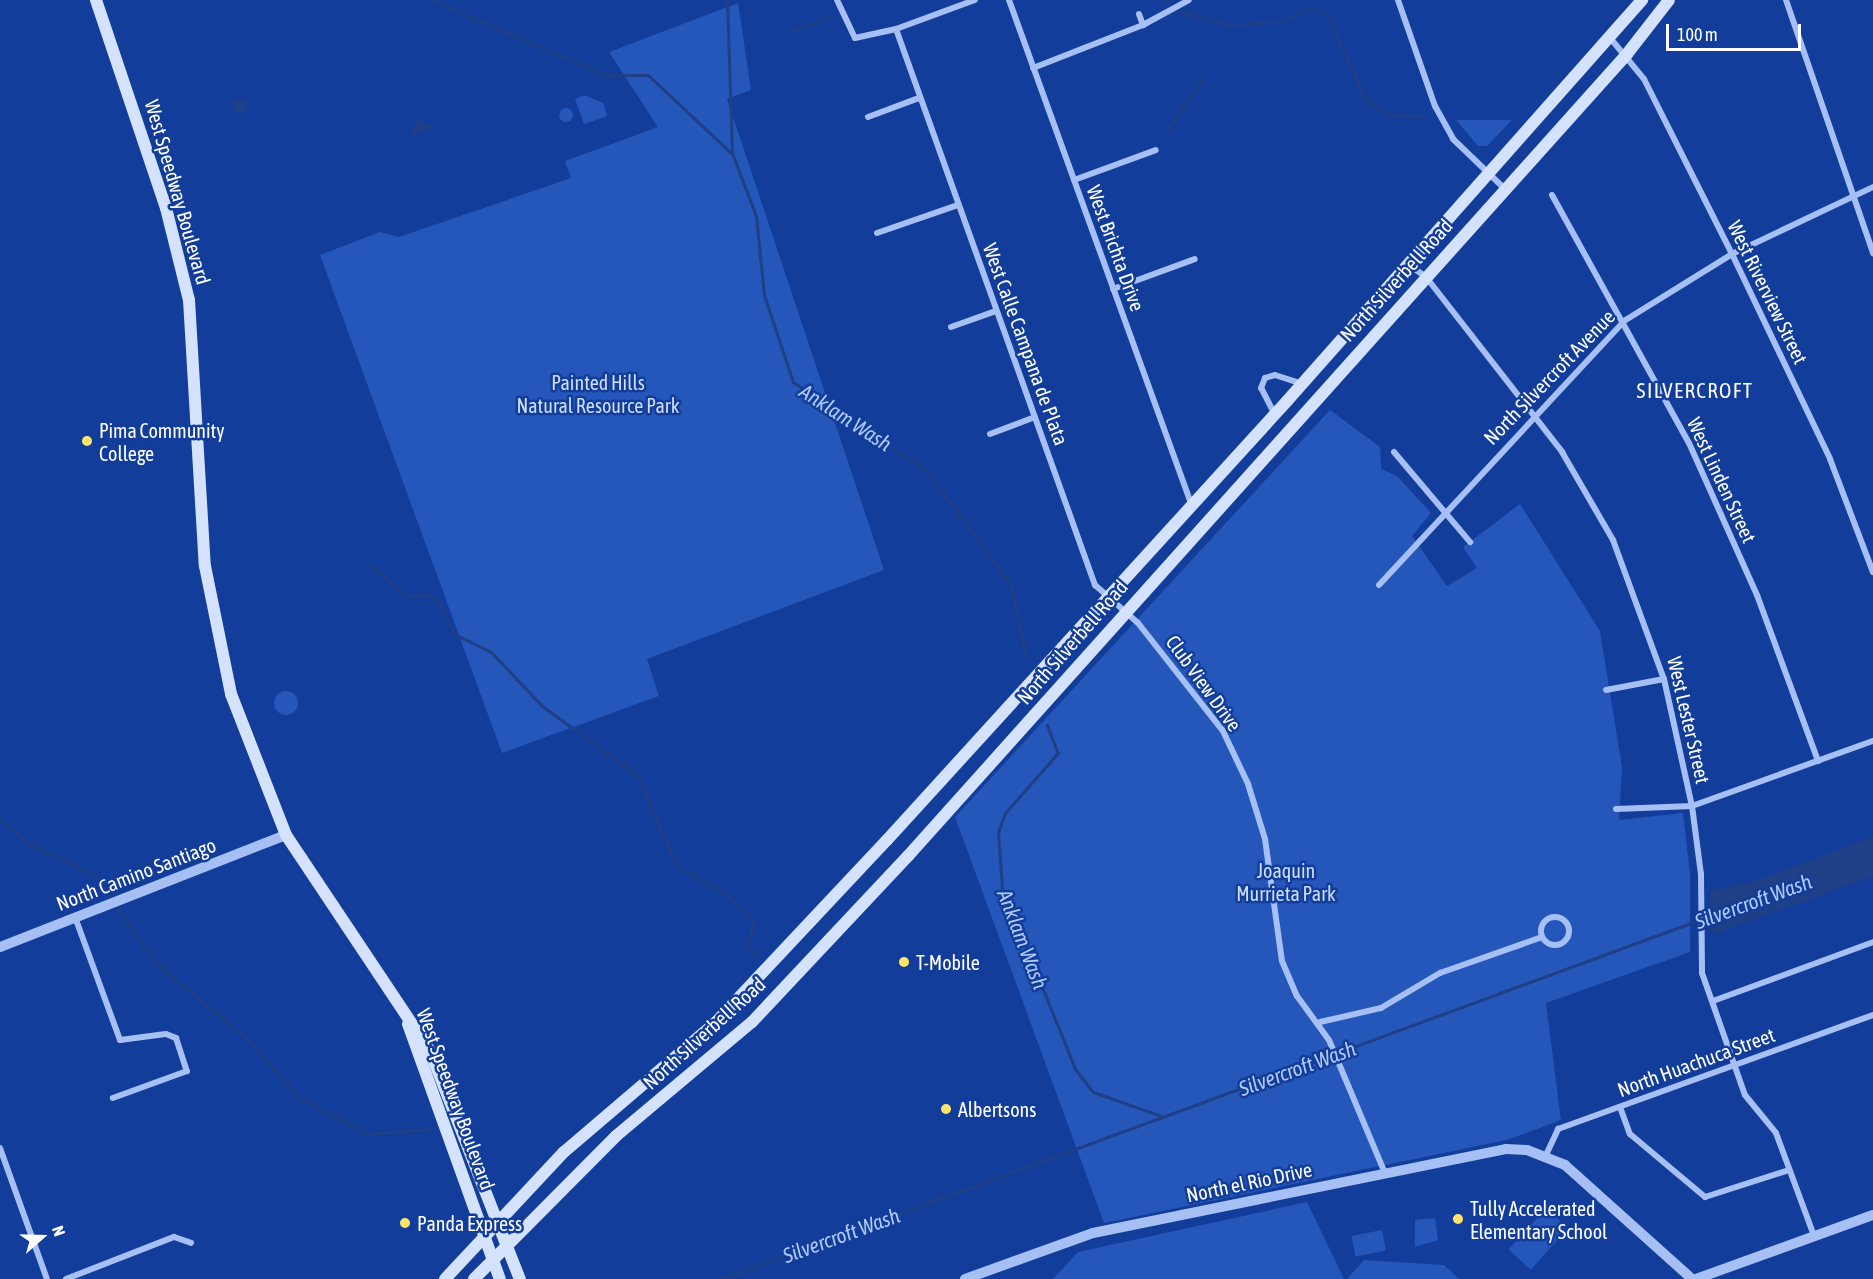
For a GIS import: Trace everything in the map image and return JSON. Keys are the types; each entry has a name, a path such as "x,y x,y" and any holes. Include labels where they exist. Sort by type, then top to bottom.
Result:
{"main road":[{"name":"West Speedway Boulevard","path":"96,0 166,207 189,300 206,566 231,694 286,835 327,903 400,1000 452,1100 500,1221 520,1279"},
{"name":"North Silverbell Road","path":"445,1279 564,1152 716,1022 1107,596 1192,507 1487,174 1611,39 1642,0"},
{"name":"North Silverbell Road","path":"474,1279 506,1243 615,1136 752,1022 908,856 1124,611 1627,54 1669,0"},
{"path":"1192,507 1205,521"},
{"name":"West Speedway Boulevard","path":"400,1000 500,1279"}],"street":[{"path":"837,0 855,38 896,29 975,0"},
{"name":"West Brichta Drive","path":"1009,0 1192,507"},
{"path":"1033,68 1143,25 1189,0"},
{"path":"1398,0 1436,106 1454,138 1487,174 1504,188"},
{"path":"1786,0 1873,253"},
{"path":"1139,14 1143,25"},
{"name":"West Calle Campana de Plata","path":"896,29 1095,585 1107,596"},
{"name":"West Riverview Street","path":"1611,39 1627,54 1732,254 1830,459 1873,572"},
{"path":"868,117 919,98"},
{"path":"1074,180 1156,150"},
{"name":"North Silvercroft Avenue","path":"1379,585 1533,414 1624,321 1732,254 1873,187"},
{"name":"West Linden Street","path":"1552,195 1624,321 1689,443 1757,595 1818,761"},
{"path":"877,233 958,205"},
{"path":"1113,289 1195,259"},
{"name":"West Lester Street","path":"1407,264 1426,277 1562,452 1613,540 1664,679 1692,806 1700,904 1699,934 1702,973 1745,1095 1776,1133 1814,1236"},
{"path":"951,327 996,311"},
{"path":"1274,415 1261,388 1264,378 1275,375 1302,384"},
{"path":"990,434 1035,417"},
{"path":"1394,452 1470,542"},
{"name":"Club View Drive","path":"1107,596 1124,611 1184,678 1228,742 1265,839 1282,961 1297,996 1320,1022 1329,1040 1384,1171"},
{"path":"1606,690 1664,679"},
{"path":"1616,809 1692,806 1873,741"},
{"name":"North Camino Santiago","path":"0,947 286,835"},
{"path":"75,917 120,1040 166,1034 176,1038 187,1071 113,1098"},
{"path":"1320,1022 1381,1008 1440,973 1542,937 1550,918 1568,926 1563,943 1549,944 1542,937"},
{"path":"1713,1001 1873,942"},
{"name":"North Huachuca Street","path":"1546,1155 1558,1129 1873,1016"},
{"path":"1620,1107 1630,1134 1704,1197 1789,1170"},
{"path":"0,1148 47,1279"},
{"name":"North el Rio Drive","path":"965,1279 1093,1233 1384,1171 1506,1149 1546,1155"},
{"path":"1546,1155 1589,1184 1694,1279 1873,1215"},
{"path":"66,1279 174,1237 191,1243"}],"green space":[{"name":"Painted Hills Natural Resource Park","path":"738,3 751,90 727,99 884,570 647,659 659,696 502,753 320,255 380,232 399,237 571,178 565,161 658,127 609,52"},
{"path":"584,95 603,103 607,116 584,124 575,99"},
{"path":"563,108 569,108 573,115 569,122 563,122 559,118 559,112"},
{"path":"1456,120 1512,120 1487,146 1478,146"},
{"name":"Joaquin Murrieta Park","path":"1330,410 1380,447 1381,469 1397,476 1431,513 1412,536 1447,586 1477,568 1463,547 1520,504 1600,631 1622,767 1619,820 1683,813 1690,874 1690,952 1546,1003 1561,1120 1507,1140 1104,1223 955,817"},
{"path":"286,691 295,694 298,703 295,712 286,715 277,712 274,703 277,694"},
{"path":"1307,1202 1344,1279 1053,1279 1078,1252"},
{"path":"1546,1208 1568,1228 1531,1270 1509,1250"},
{"path":"1435,1218 1438,1240 1415,1247 1415,1220"},
{"path":"1382,1230 1386,1251 1356,1257 1352,1236"},
{"path":"1364,1260 1444,1265 1459,1279 1347,1279"}],"water":[{"path":"237,99 243,99 247,106 243,113 237,113 233,109 233,103"},
{"path":"416,119 433,127 412,135"},
{"path":"1873,837 1873,876 1717,933 1707,930 1710,891 1752,882"}],"waterway":[{"path":"432,0 605,75 648,75 731,153"},
{"name":"Anklam Wash","path":"727,0 732,153 756,216 764,295 793,382 928,472 1011,585 1026,657"},
{"path":"1165,0 1175,10 1228,25 1282,21 1311,8 1328,15 1364,97 1387,115 1423,116"},
{"path":"791,31 829,17"},
{"path":"1168,129 1203,78"},
{"path":"369,564 407,596 431,595 443,608 454,634 491,652 542,706 637,775 677,866 728,895 754,921 747,946 755,955"},
{"name":"Anklam Wash","path":"1047,725 1058,753 1005,813 998,832 1002,888 1075,1069 1093,1092 1161,1116"},
{"path":"0,819 29,844 95,876 153,960 250,1042 299,1098 367,1134 431,1129"},
{"name":"Silvercroft Wash","path":"721,1279 1710,916"}],"place":[{"name":"Pima Community College","path":"87,441"},
{"name":"T-Mobile","path":"904,962"},
{"name":"Albertsons","path":"946,1109"},
{"name":"Tully Accelerated Elementary School","path":"1458,1219"},
{"name":"Panda Express","path":"405,1223"}],"district":[{"name":"SILVERCROFT","path":"1695,390"}]}
